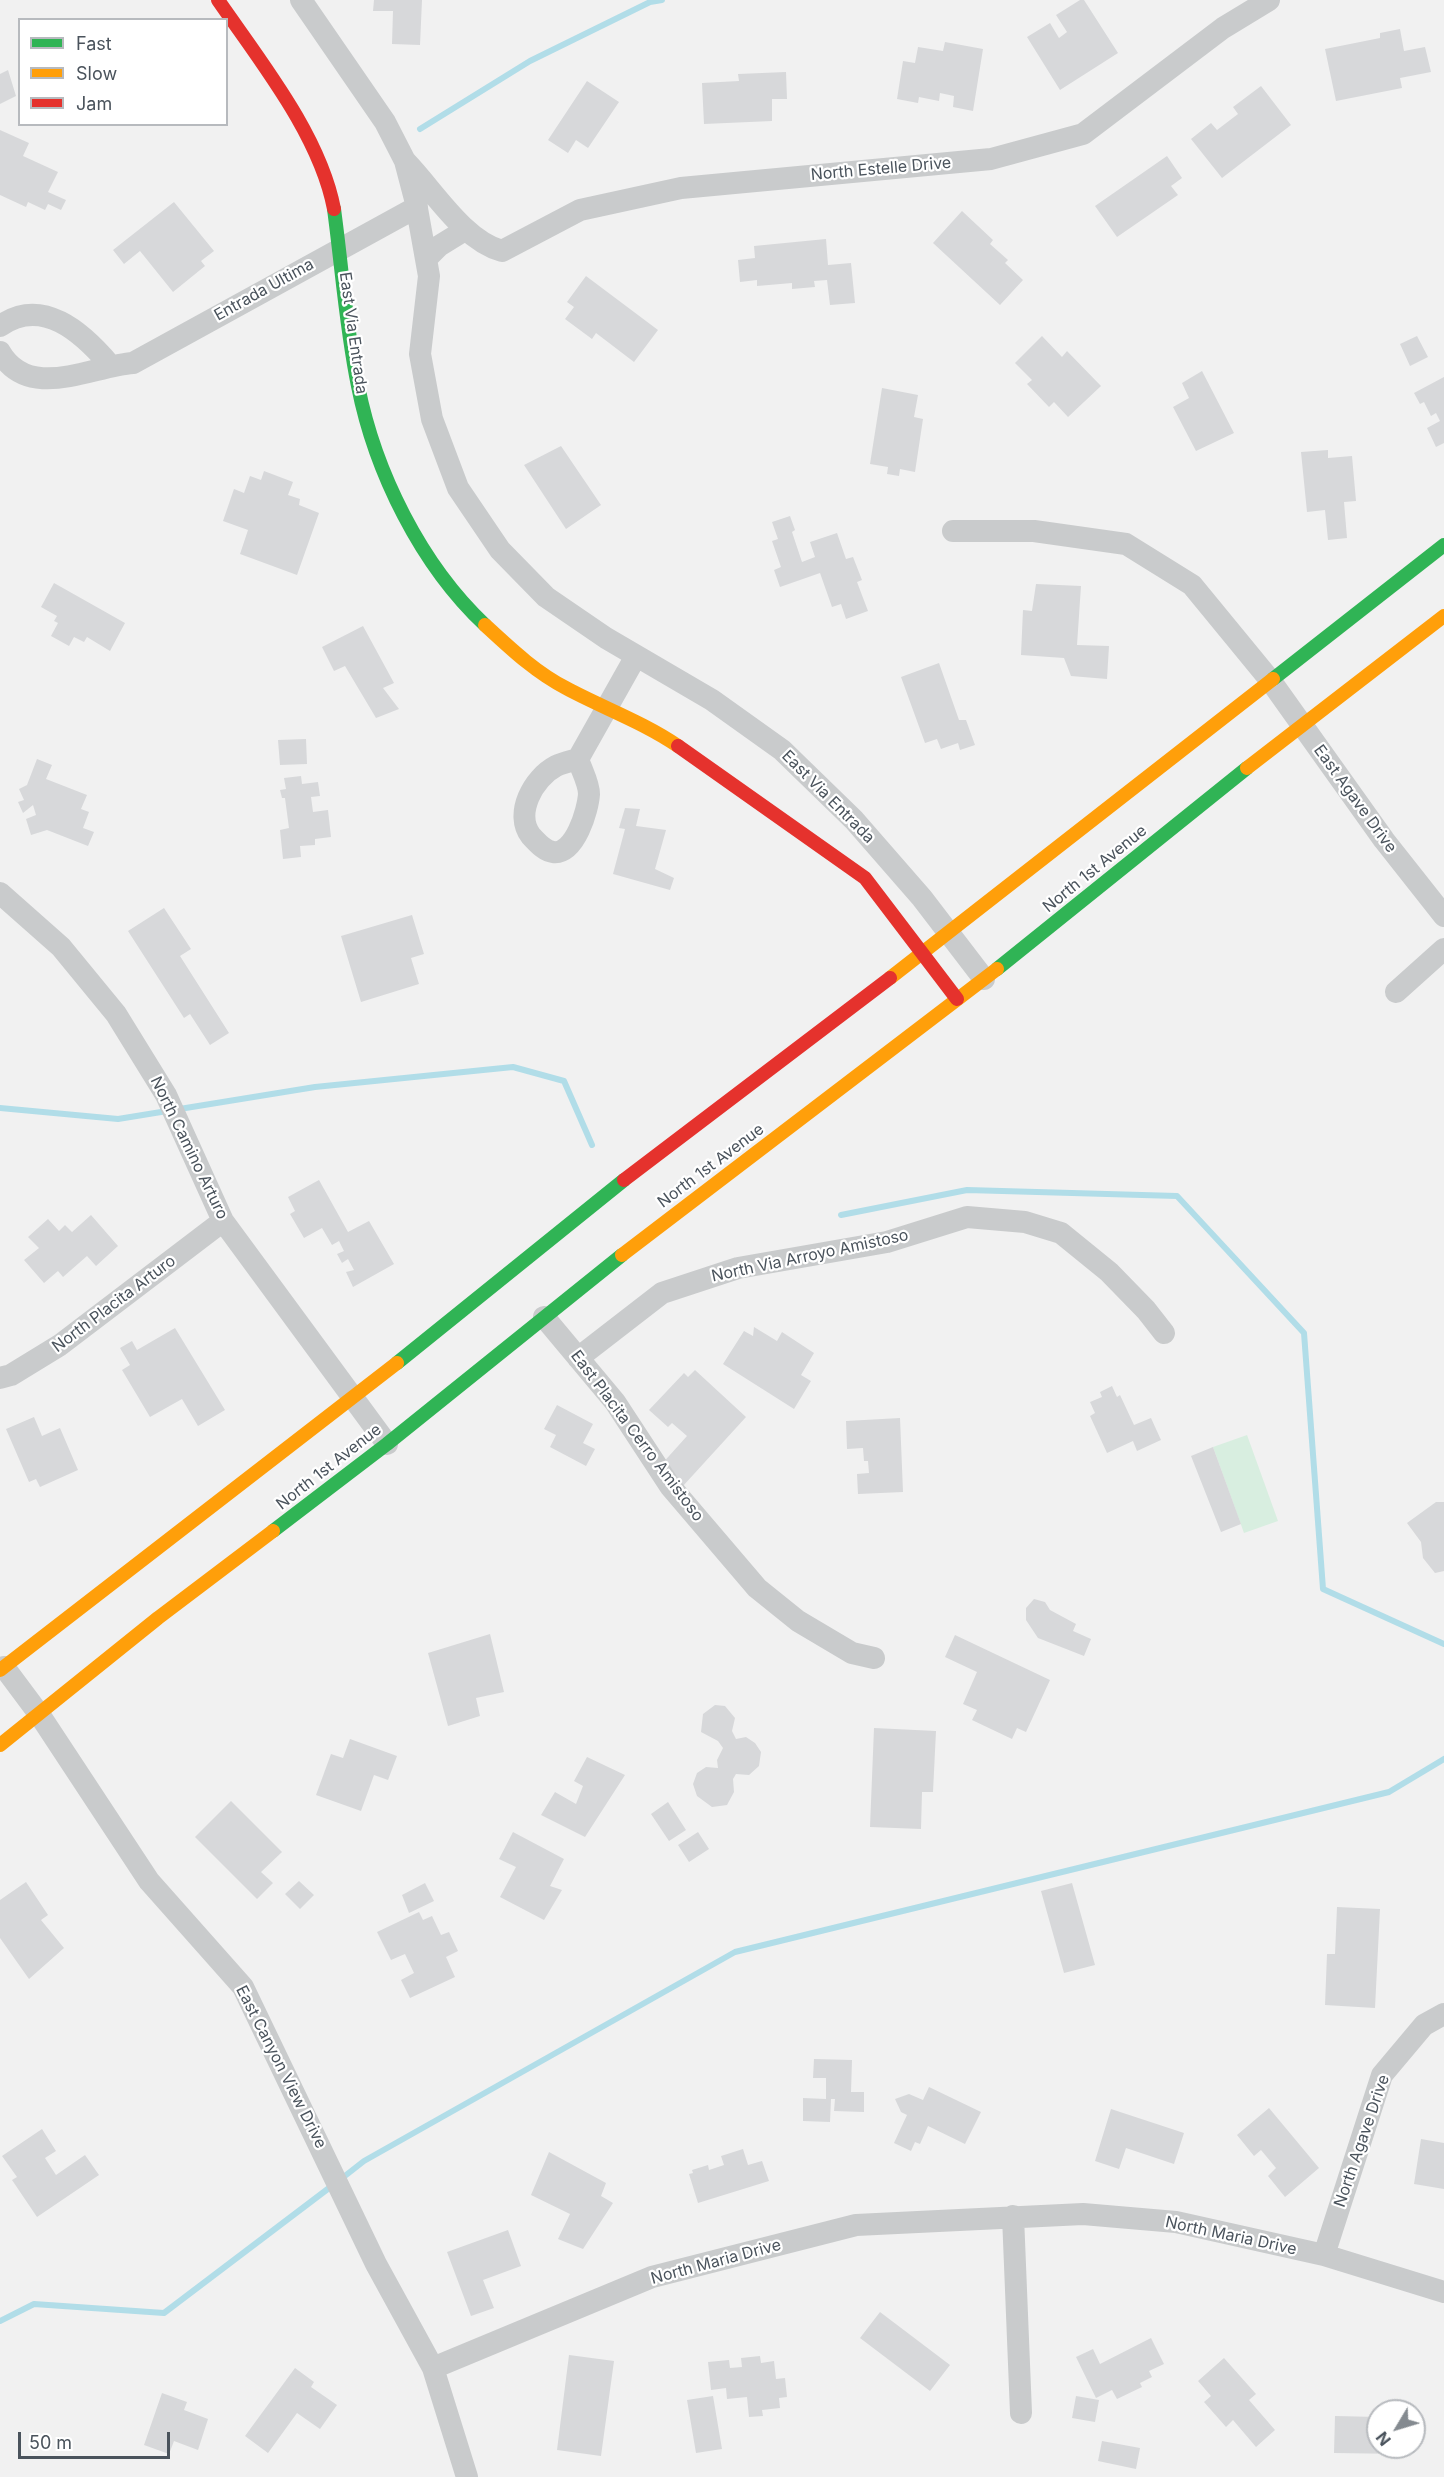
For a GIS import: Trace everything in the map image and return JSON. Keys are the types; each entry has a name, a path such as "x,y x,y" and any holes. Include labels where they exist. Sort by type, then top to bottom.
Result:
{"main road":[{"name":"East Via Entrada","path":"218,0 287,99 316,157 334,206 358,387 382,466 410,528 443,580 490,631 532,666 566,688 606,706 672,742 865,878 957,999"},
{"path":"2,1669 352,1400 575,1217 922,953 1444,545"},
{"name":"North 1st Avenue","path":"0,1745 158,1618 387,1444 620,1255 984,979 1252,764 1303,727 1444,616"}],"street":[{"name":"East Via Entrada","path":"301,0 385,122 405,161 417,207 429,276 420,354 432,419 458,488 500,550 546,597 636,656 712,700 782,750 854,820 922,898 984,979"},
{"name":"North Estelle Drive","path":"405,161 465,230 492,248 502,251 580,210 681,188 991,159 1083,134 1223,28 1269,0"},
{"name":"Entrada Ultima","path":"0,352 8,365 33,378 88,374 110,365 134,363 417,207"},
{"path":"426,259 439,246 465,230"},
{"path":"0,326 14,316 33,313 58,321 88,339 110,365"},
{"name":"East Agave Drive","path":"953,531 1034,531 1126,544 1192,585 1270,680 1384,840 1444,916"},
{"path":"578,759 636,656"},
{"name":"North Camino Arturo","path":"0,893 61,947 117,1014 166,1095 223,1221 352,1400 387,1444"},
{"path":"1396,992 1444,949"},
{"name":"North Via Arroyo Amistoso","path":"578,1358 662,1293 738,1268 887,1242 967,1217 1025,1222 1061,1233 1109,1272 1146,1310 1164,1333"},
{"name":"North Placita Arturo","path":"0,1378 10,1375 60,1345 223,1221"},
{"name":"East Placita Cerro Amistoso","path":"544,1317 615,1402 670,1486 757,1588 798,1621 852,1653 874,1658"},
{"name":"East Canyon View Drive","path":"2,1669 39,1714 149,1881 243,1987 376,2264 433,2368 467,2477"},
{"name":"North Agave Drive","path":"1324,2255 1382,2075 1424,2025 1444,2014"},
{"name":"North Maria Drive","path":"433,2368 652,2277 856,2225 1083,2214 1176,2222 1324,2255 1444,2292"},
{"path":"1013,2216 1021,2413"}],"green space":[{"path":"1247,1435 1278,1521 1244,1533 1213,1447"}],"building":[{"path":"374,0 422,0 420,45 392,44 393,11 373,11"},
{"path":"1080,0 1084,0 1118,53 1060,90 1027,37 1050,23 1059,38 1067,32 1056,15"},
{"path":"1400,29 1404,51 1425,47 1431,72 1400,78 1402,88 1336,101 1325,49 1380,38 1380,33"},
{"path":"945,42 983,49 973,111 953,107 954,96 940,93 939,101 919,97 918,103 897,99 903,61 915,63 918,47 943,51"},
{"path":"8,70 16,96 0,104 0,74"},
{"path":"786,72 787,99 772,99 772,121 704,124 702,83 739,81 738,74"},
{"path":"587,81 619,102 588,148 576,140 568,153 548,140"},
{"path":"1261,86 1291,125 1222,178 1191,139 1211,123 1217,130 1238,114 1233,107"},
{"path":"0,130 29,143 23,156 58,172 48,192 66,200 61,210 48,204 45,210 28,202 26,207 0,195"},
{"path":"1167,156 1182,178 1171,186 1178,195 1117,237 1095,206"},
{"path":"174,202 214,251 201,261 205,266 173,292 140,251 124,264 113,250"},
{"path":"962,211 993,240 990,244 1008,260 1005,263 1023,280 1000,305 933,243"},
{"path":"826,239 828,265 851,263 855,303 830,305 827,280 814,281 815,287 792,289 792,283 757,286 757,280 740,282 738,260 755,258 754,246"},
{"path":"586,276 658,330 634,362 596,333 592,339 565,319 574,307 567,302"},
{"path":"1042,336 1062,357 1067,351 1101,386 1068,417 1054,402 1049,407 1027,384 1032,380 1015,363"},
{"path":"1417,336 1428,357 1410,366 1400,344"},
{"path":"1202,371 1234,433 1196,451 1173,407 1189,398 1182,383"},
{"path":"1444,377 1444,443 1436,447 1427,428 1440,421 1436,413 1431,416 1424,402 1420,404 1414,393"},
{"path":"882,388 918,395 914,417 923,419 915,472 900,469 899,476 887,474 888,467 870,464"},
{"path":"561,446 601,505 566,529 524,465"},
{"path":"1328,450 1328,458 1352,456 1356,501 1344,502 1347,538 1328,540 1325,510 1307,512 1301,452"},
{"path":"264,471 293,482 288,495 300,499 299,505 319,513 297,575 240,554 248,530 223,521 234,489 244,493 250,476 261,480"},
{"path":"790,516 795,530 792,532 802,562 815,557 810,542 837,533 846,559 853,557 862,580 857,582 868,611 846,619 841,604 832,607 820,573 780,587 774,570 781,567 772,541 778,539 772,522"},
{"path":"54,583 125,623 110,651 87,637 84,642 74,637 69,646 51,636 58,623 54,621 57,616 41,607"},
{"path":"1036,584 1081,586 1077,645 1109,646 1107,679 1071,676 1064,658 1021,655 1023,610 1032,611"},
{"path":"363,626 394,683 383,688 399,709 376,718 345,666 334,671 322,647"},
{"path":"939,663 959,720 966,720 975,745 960,750 958,743 941,749 937,739 925,743 901,677"},
{"path":"306,739 307,764 280,765 278,740"},
{"path":"37,759 52,765 46,779 87,795 81,809 89,812 83,828 94,832 88,846 47,830 31,835 26,819 36,815 33,805 23,813 18,802 24,800 19,789 27,785"},
{"path":"301,776 302,784 318,782 320,796 311,797 313,812 328,810 331,837 315,839 315,845 300,846 301,857 283,859 280,830 289,828 285,798 282,798 280,790 286,789 284,778"},
{"path":"625,808 640,809 636,826 666,830 655,869 674,878 670,890 613,874 625,829 619,828"},
{"path":"164,908 191,949 180,956 229,1033 210,1045 190,1014 184,1018 128,931"},
{"path":"412,915 424,954 411,958 419,984 361,1002 341,936"},
{"path":"319,1180 348,1232 369,1221 394,1264 353,1287 346,1272 354,1270 348,1259 342,1263 337,1254 344,1251 339,1241 332,1245 322,1228 304,1238 290,1214 295,1211 288,1197"},
{"path":"91,1215 118,1246 96,1266 87,1256 63,1277 58,1271 44,1283 24,1260 39,1248 28,1237 48,1219 59,1231 65,1225 72,1232"},
{"path":"754,1327 777,1341 782,1332 814,1353 801,1375 811,1381 794,1409 723,1364 744,1331 753,1336"},
{"path":"175,1328 225,1410 198,1426 182,1399 150,1417 122,1370 130,1365 120,1348 132,1341 137,1350"},
{"path":"695,1370 746,1417 683,1486 660,1466 687,1436 672,1423 668,1427 649,1410 684,1373 688,1377"},
{"path":"1112,1386 1117,1397 1120,1395 1134,1425 1151,1418 1161,1440 1137,1451 1133,1441 1107,1453 1090,1416 1095,1413 1090,1402 1102,1397 1100,1392"},
{"path":"557,1405 593,1424 583,1443 595,1449 586,1466 550,1447 556,1435 544,1429"},
{"path":"34,1417 42,1436 60,1428 78,1470 40,1487 36,1479 29,1482 6,1429"},
{"path":"900,1418 903,1492 858,1494 857,1474 869,1473 868,1461 864,1461 863,1448 847,1449 846,1421"},
{"path":"1213,1447 1241,1524 1221,1532 1191,1456"},
{"path":"1436,1502 1444,1502 1444,1571 1435,1573 1423,1558 1421,1542 1407,1523"},
{"path":"1034,1599 1045,1602 1050,1610 1076,1624 1073,1631 1091,1639 1084,1656 1038,1638 1026,1620 1026,1608"},
{"path":"490,1634 504,1692 476,1698 480,1716 448,1726 428,1653"},
{"path":"955,1635 1050,1680 1026,1732 1017,1728 1012,1739 972,1720 977,1710 963,1704 977,1672 945,1657"},
{"path":"715,1705 725,1706 735,1718 732,1731 736,1739 746,1737 755,1743 761,1752 759,1766 749,1775 736,1774 733,1779 734,1792 727,1805 712,1807 697,1796 693,1784 697,1773 706,1767 718,1768 717,1760 723,1748 718,1741 701,1732 703,1714"},
{"path":"874,1728 936,1731 933,1792 922,1792 921,1829 870,1827"},
{"path":"350,1739 397,1756 388,1780 374,1775 361,1811 316,1795 331,1754 343,1758"},
{"path":"587,1757 625,1775 585,1837 541,1815 555,1792 576,1804 583,1786 574,1781"},
{"path":"231,1801 282,1852 261,1872 273,1883 257,1899 195,1837"},
{"path":"668,1802 686,1830 669,1841 651,1814"},
{"path":"513,1832 564,1859 550,1886 562,1890 544,1920 500,1897 516,1867 499,1859"},
{"path":"698,1832 709,1849 689,1862 678,1845"},
{"path":"299,1881 314,1895 300,1909 285,1894"},
{"path":"26,1882 48,1915 41,1920 64,1948 29,1979 0,1938 0,1900"},
{"path":"425,1883 434,1901 409,1913 402,1895"},
{"path":"1072,1883 1095,1965 1064,1973 1041,1891"},
{"path":"1337,1907 1380,1909 1375,2008 1325,2005 1327,1954 1335,1954"},
{"path":"419,1912 423,1920 432,1916 441,1935 449,1932 458,1951 446,1957 455,1977 410,1998 401,1980 414,1973 405,1954 391,1960 377,1932"},
{"path":"814,2059 852,2060 851,2092 864,2092 864,2112 834,2111 835,2099 831,2099 830,2122 803,2121 803,2098 826,2099 826,2078 813,2078"},
{"path":"929,2087 981,2112 965,2144 928,2126 920,2144 915,2142 911,2151 894,2143 907,2115 901,2112 895,2099 909,2094 923,2100"},
{"path":"1269,2108 1319,2168 1285,2197 1268,2176 1276,2168 1261,2150 1254,2156 1237,2135"},
{"path":"1111,2109 1184,2133 1174,2164 1126,2148 1119,2169 1095,2161"},
{"path":"42,2129 56,2151 45,2158 56,2175 85,2155 99,2175 37,2217 12,2180 17,2177 2,2156"},
{"path":"1421,2139 1444,2143 1444,2189 1414,2184"},
{"path":"743,2149 748,2165 762,2161 769,2181 698,2203 689,2174 693,2173 692,2170 708,2165 709,2170 724,2165 721,2156"},
{"path":"549,2152 606,2183 601,2196 613,2203 583,2249 558,2239 570,2214 531,2195"},
{"path":"508,2230 521,2266 483,2280 494,2308 471,2316 447,2252"},
{"path":"880,2312 950,2365 930,2391 860,2338"},
{"path":"1151,2338 1164,2364 1149,2371 1152,2377 1140,2383 1142,2387 1117,2399 1112,2390 1096,2398 1076,2357 1093,2349 1100,2364"},
{"path":"569,2355 614,2361 601,2456 557,2450"},
{"path":"760,2356 761,2363 774,2361 776,2379 785,2378 787,2397 779,2398 780,2408 762,2410 763,2416 749,2417 747,2397 727,2399 726,2388 711,2390 708,2362 729,2360 730,2368 742,2367 741,2358"},
{"path":"1224,2358 1256,2394 1249,2400 1275,2430 1256,2447 1233,2420 1226,2427 1204,2402 1211,2396 1198,2381"},
{"path":"295,2368 314,2382 311,2387 337,2405 320,2429 297,2413 268,2453 245,2436"},
{"path":"162,2393 187,2402 184,2410 208,2419 198,2450 174,2441 169,2454 144,2445"},
{"path":"713,2396 722,2449 696,2453 687,2400"},
{"path":"1076,2396 1099,2400 1095,2422 1072,2418"},
{"path":"1335,2416 1366,2417 1366,2453 1334,2453"},
{"path":"1102,2441 1140,2448 1136,2469 1098,2461"}],"waterway":[{"path":"420,129 530,61 650,2 662,0"},
{"path":"0,1108 118,1119 315,1087 513,1067 564,1081 592,1145"},
{"path":"841,1215 967,1190 1177,1196 1304,1333 1323,1589 1444,1644"},
{"path":"341,2179 364,2161 735,1952 1389,1792 1444,1759"},
{"path":"0,2321 34,2304 164,2313 333,2185"}],"traffic: fast":[{"path":"334,209 354,364 376,451 389,484 421,546 462,601 485,625"},
{"path":"1273,679 1444,545"},
{"path":"997,969 1247,768"},
{"path":"397,1363 624,1180"},
{"path":"273,1531 387,1444 622,1255"}],"traffic: slow":[{"path":"1247,768 1444,616"},
{"path":"485,625 523,659 555,682 678,746"},
{"path":"890,978 1273,679"},
{"path":"622,1255 997,969"},
{"path":"0,1670 397,1363"},
{"path":"0,1745 158,1618 273,1531"}],"traffic: jam":[{"path":"218,0 269,73 302,126 327,181 334,209"},
{"path":"678,746 865,878 957,999"},
{"path":"624,1180 890,978"}]}
